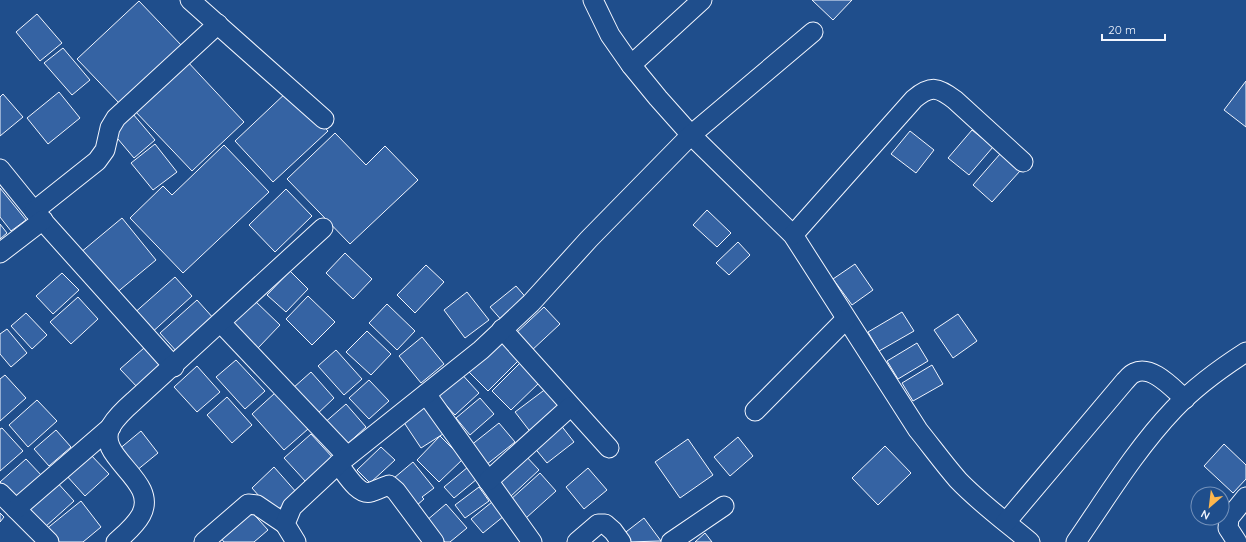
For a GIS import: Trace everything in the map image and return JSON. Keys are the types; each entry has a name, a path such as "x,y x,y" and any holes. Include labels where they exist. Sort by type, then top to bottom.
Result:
{"street":[{"path":"190,0 324,119"},
{"path":"593,0 610,35 631,65 691,135 792,235 922,435 959,480 1030,542"},
{"path":"631,65 702,0"},
{"path":"0,253 96,161 105,150 110,128 116,118 218,24"},
{"path":"285,524 292,507 342,460 481,350 531,302 589,239 691,135 813,32"},
{"path":"792,235 914,99 924,91 932,88 944,91 1023,162"},
{"path":"0,169 38,216 174,367"},
{"path":"16,509 111,426 120,414 174,367 323,228"},
{"path":"755,411 846,319"},
{"path":"221,323 342,460 363,492 370,493 389,485 396,491 434,542"},
{"path":"502,329 570,407 609,448"},
{"path":"1076,542 1149,438 1201,384 1246,352"},
{"path":"1006,522 1125,381 1134,373 1146,371 1156,375 1185,399"},
{"path":"426,394 532,542"},
{"path":"488,481 570,407"},
{"path":"111,426 108,437 110,447 142,490 145,502 141,514 134,525 116,542"},
{"path":"0,493 49,542"},
{"path":"1236,542 1228,528 1229,518 1246,497"},
{"path":"204,542 248,504 257,505 285,524 296,542"},
{"path":"671,542 724,506"},
{"path":"577,542 598,524 605,524 613,531 621,542"}],"building":[{"path":"812,0 852,0 833,20"},
{"path":"139,1 182,46 120,104 77,59"},
{"path":"37,14 62,43 40,61 16,32"},
{"path":"63,48 90,80 72,95 44,63"},
{"path":"186,60 244,122 192,171 133,109"},
{"path":"1246,81 1246,127 1224,110"},
{"path":"289,90 328,131 273,182 235,141"},
{"path":"59,92 80,118 48,144 27,118"},
{"path":"3,94 23,117 0,136 0,97"},
{"path":"133,114 155,140 134,158 112,132"},
{"path":"972,130 993,147 969,175 948,158"},
{"path":"910,131 934,150 916,173 891,154"},
{"path":"335,133 366,165 385,146 418,180 350,244 287,179"},
{"path":"155,144 177,172 153,190 131,163"},
{"path":"224,145 269,192 183,273 130,218 163,186 172,195"},
{"path":"1000,154 1020,171 992,202 973,185"},
{"path":"0,188 26,220 11,231 0,217"},
{"path":"286,189 312,216 275,252 249,225"},
{"path":"707,210 731,233 717,247 693,225"},
{"path":"122,218 156,260 115,294 80,253"},
{"path":"0,224 7,233 0,239"},
{"path":"738,242 750,255 729,275 716,263"},
{"path":"345,253 372,279 353,299 326,273"},
{"path":"855,264 873,290 852,305 833,279"},
{"path":"426,265 444,282 415,313 397,295"},
{"path":"290,271 308,289 286,312 267,295"},
{"path":"62,273 79,290 53,314 36,296"},
{"path":"175,277 192,296 149,335 132,315"},
{"path":"516,286 529,301 504,323 490,307"},
{"path":"467,292 489,320 465,338 444,310"},
{"path":"308,296 335,322 312,345 286,319"},
{"path":"78,297 98,319 71,344 50,322"},
{"path":"197,300 215,320 178,353 160,333"},
{"path":"254,300 280,325 258,348 232,323"},
{"path":"387,304 415,331 397,350 369,323"},
{"path":"544,307 560,324 530,352 514,335"},
{"path":"902,312 914,331 879,351 868,332"},
{"path":"26,313 47,335 32,349 11,326"},
{"path":"958,314 977,341 953,358 934,330"},
{"path":"7,329 27,353 11,367 0,354 0,334"},
{"path":"367,331 391,354 371,375 346,352"},
{"path":"422,337 444,364 421,383 399,356"},
{"path":"499,339 520,359 488,391 468,371"},
{"path":"917,343 928,361 898,379 887,361"},
{"path":"144,348 162,368 139,389 120,369"},
{"path":"336,350 362,379 344,395 318,366"},
{"path":"236,360 265,391 245,409 216,377"},
{"path":"522,361 541,381 511,410 492,391"},
{"path":"932,365 943,384 913,401 902,383"},
{"path":"197,366 220,392 197,412 174,387"},
{"path":"458,370 479,393 455,415 434,392"},
{"path":"311,372 334,398 316,415 293,388"},
{"path":"5,375 26,398 0,421 0,379"},
{"path":"369,380 389,401 369,419 349,398"},
{"path":"547,388 564,411 532,434 515,412"},
{"path":"275,393 308,429 284,450 252,414"},
{"path":"227,397 252,425 232,443 207,415"},
{"path":"480,398 494,414 470,435 456,418"},
{"path":"37,400 57,421 28,447 9,425"},
{"path":"422,403 443,434 421,448 401,418"},
{"path":"346,404 366,427 344,447 323,424"},
{"path":"499,423 515,442 486,465 470,446"},
{"path":"560,424 574,442 547,463 533,446"},
{"path":"2,428 23,451 0,471 0,429"},
{"path":"56,430 71,447 49,466 34,449"},
{"path":"141,431 158,453 136,471 118,450"},
{"path":"311,434 333,458 306,482 284,458"},
{"path":"440,436 463,459 439,482 417,460"},
{"path":"738,437 753,456 730,476 714,457"},
{"path":"688,439 713,475 680,498 655,462"},
{"path":"1224,444 1246,465 1246,479 1233,493 1230,490 1230,486 1225,486 1204,466"},
{"path":"885,446 911,473 878,505 852,478"},
{"path":"381,447 395,460 370,483 357,470"},
{"path":"90,454 109,474 85,496 66,475"},
{"path":"524,454 539,470 510,497 495,482"},
{"path":"26,459 42,476 16,499 0,482"},
{"path":"413,462 434,488 422,497 424,499 416,506 394,478"},
{"path":"274,467 297,493 274,513 252,488"},
{"path":"468,467 477,479 454,498 444,487"},
{"path":"588,468 607,490 584,509 566,487"},
{"path":"540,473 556,491 526,518 510,500"},
{"path":"55,480 74,501 45,527 26,507"},
{"path":"479,487 489,501 465,518 455,505"},
{"path":"81,501 101,527 83,542 54,542 45,530"},
{"path":"492,502 504,516 483,533 471,519"},
{"path":"446,504 467,528 450,542 445,542 426,521"},
{"path":"250,510 268,530 254,542 224,542 220,537"},
{"path":"0,513 4,517 0,522"},
{"path":"644,518 661,541 627,542 622,535"},
{"path":"705,533 712,542 695,542"}]}
